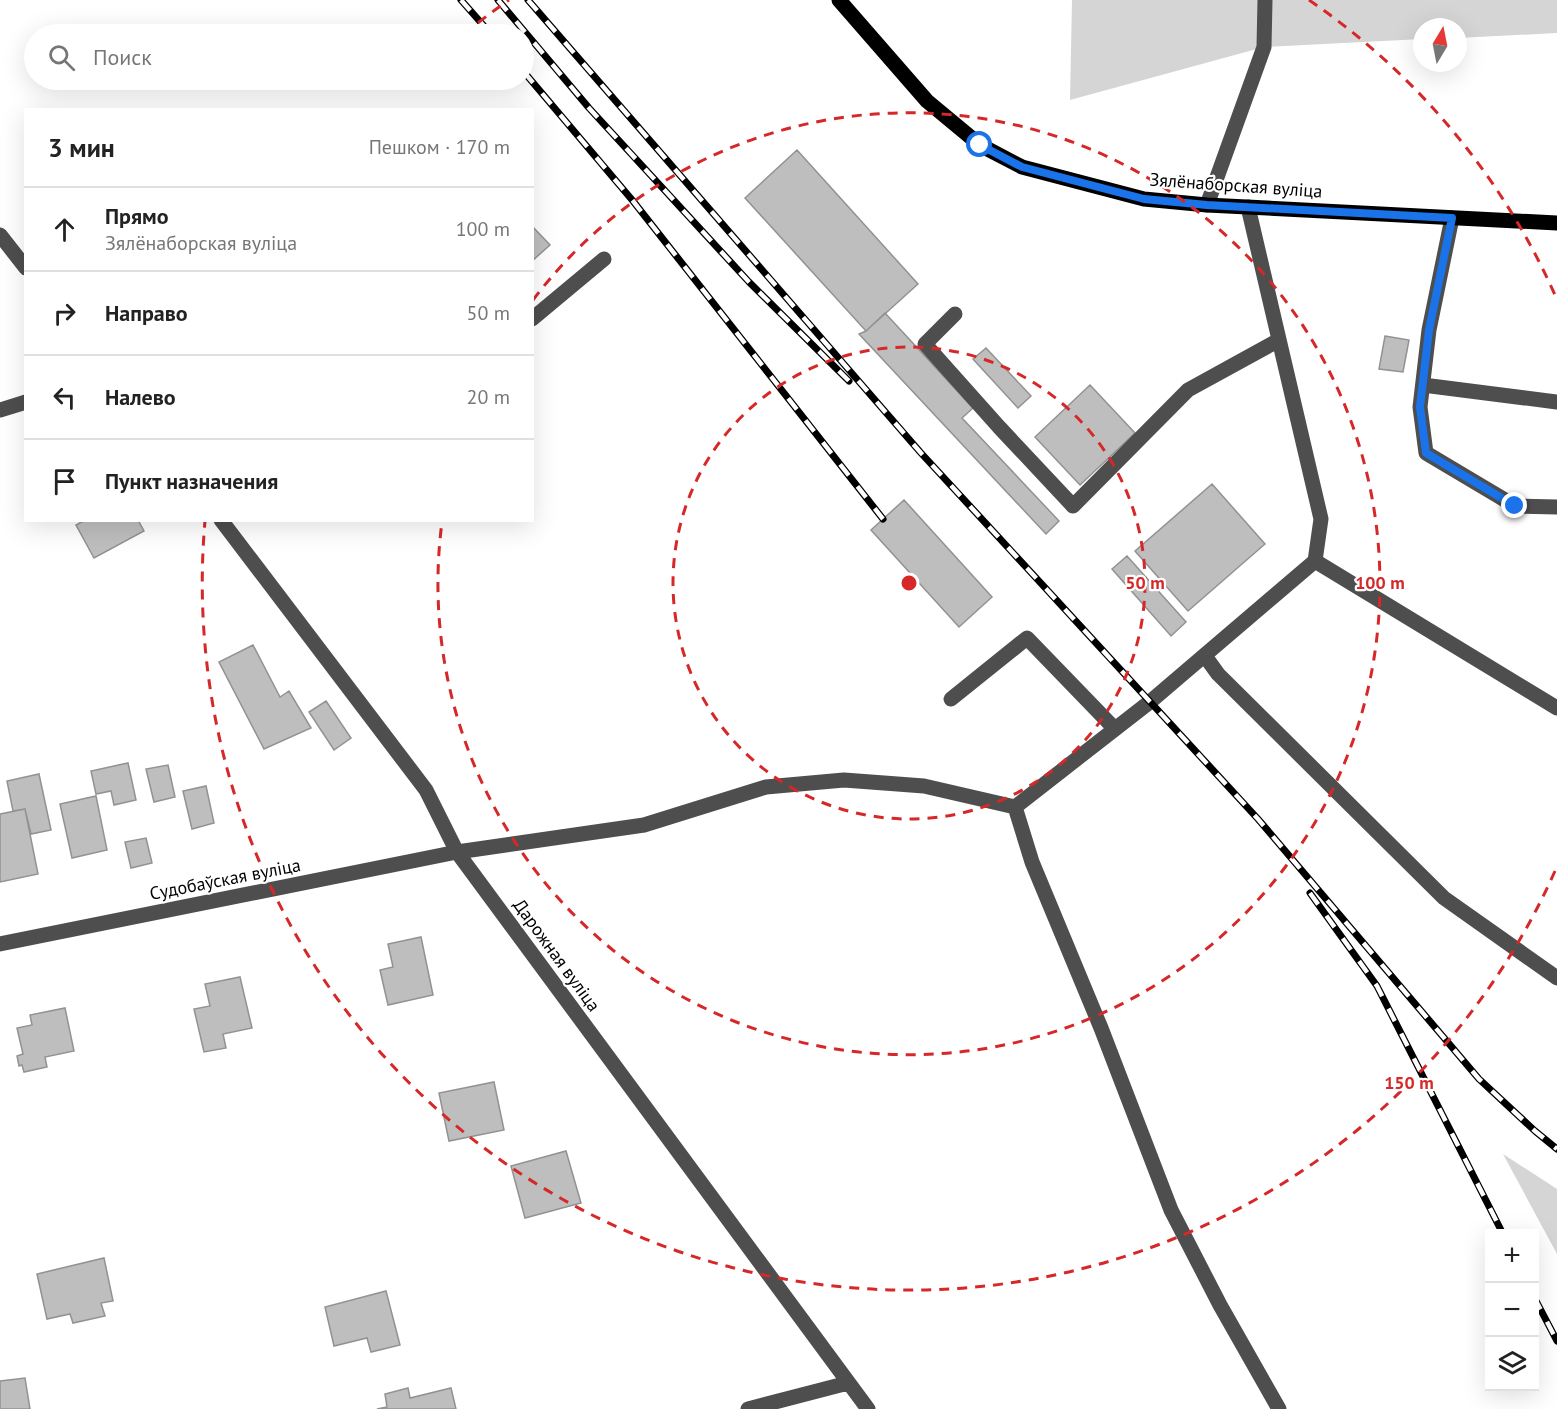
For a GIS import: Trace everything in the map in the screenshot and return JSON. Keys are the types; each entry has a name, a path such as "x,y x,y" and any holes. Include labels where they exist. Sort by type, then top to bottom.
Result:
{"main road":[{"name":"Зялёнаборская вуліца","path":"839,0 927,101 980,145 1022,167 1144,199 1207,205 1557,224"}],"street":[{"path":"1207,205 1264,47 1265,0"},
{"path":"1248,207 1321,519 1315,561 1205,656 1015,807 1032,862 1101,1028 1171,1210 1220,1305 1279,1409"},
{"path":"1452,218 1429,330 1420,407 1426,453 1515,506 1557,507"},
{"path":"0,235 24,265"},
{"path":"534,317 604,259"},
{"path":"956,314 926,344 999,428 1073,506 1188,390 1279,340"},
{"path":"1423,385 1557,402"},
{"path":"0,410 24,403"},
{"name":"Дарожная вуліца","path":"223,522 426,790 457,852 868,1409"},
{"path":"1315,561 1557,708"},
{"path":"951,699 1027,638 1115,729"},
{"path":"1205,656 1218,674 1444,898 1557,978"},
{"name":"Судобаўская вуліца","path":"0,944 457,852 644,825 766,788 844,780 924,786 1015,807"},
{"path":"748,1409 848,1383"}],"shaded area":[{"path":"1072,0 1557,0 1557,33 1467,38 1467,18 1413,18 1413,39 1264,47 1070,100"},
{"path":"1503,1154 1557,1189 1557,1254"}],"building":[{"path":"797,150 918,284 866,331 745,198"},
{"path":"534,228 550,245 534,259"},
{"path":"885,313 973,408 962,418 1059,521 1046,534 859,334 866,331"},
{"path":"1385,336 1409,340 1403,372 1379,369"},
{"path":"986,348 1031,396 1018,408 973,359"},
{"path":"1090,385 1135,433 1080,485 1035,437"},
{"path":"1212,484 1265,544 1188,611 1135,551"},
{"path":"904,500 992,597 959,627 871,530"},
{"path":"81,522 139,522 144,531 94,558 76,525"},
{"path":"1127,556 1186,622 1171,636 1112,569"},
{"path":"253,645 280,697 289,691 311,728 264,749 219,662"},
{"path":"326,701 351,738 334,750 309,712"},
{"path":"128,763 136,800 114,805 111,791 96,794 91,771"},
{"path":"168,765 175,797 154,802 146,769"},
{"path":"39,774 51,830 31,834 25,809 13,811 7,781"},
{"path":"206,786 214,823 192,829 183,791"},
{"path":"96,796 107,850 72,858 60,804"},
{"path":"25,809 38,874 0,882 0,814"},
{"path":"146,838 152,863 131,868 125,842"},
{"path":"421,937 433,995 388,1005 380,970 393,967 388,944"},
{"path":"240,977 252,1028 223,1034 226,1048 204,1052 194,1009 210,1006 205,984"},
{"path":"65,1008 74,1051 45,1057 47,1067 24,1072 22,1065 19,1066 17,1056 23,1054 17,1028 32,1025 30,1015"},
{"path":"494,1082 504,1130 449,1141 439,1093"},
{"path":"566,1151 581,1203 525,1218 511,1166"},
{"path":"104,1258 113,1301 101,1303 105,1316 73,1323 70,1314 47,1319 37,1274"},
{"path":"386,1291 400,1345 371,1352 367,1338 334,1346 325,1307"},
{"path":"25,1378 30,1409 0,1409 0,1381"},
{"path":"408,1388 410,1398 451,1388 456,1409 377,1409 387,1407 385,1394"}],"railway":[{"path":"461,0 482,24"},
{"path":"498,0 518,24"},
{"path":"528,0 921,453 1258,819 1479,1079 1557,1149"},
{"path":"534,43 589,108 749,282 849,381"},
{"path":"534,84 633,201 883,519"},
{"path":"1310,893 1377,986 1500,1229"},
{"path":"1539,1307 1557,1341"}],"route":[{"path":"980,145 1022,167 1144,199 1207,205 1452,218 1429,330 1420,407 1426,453 1515,506"}]}
